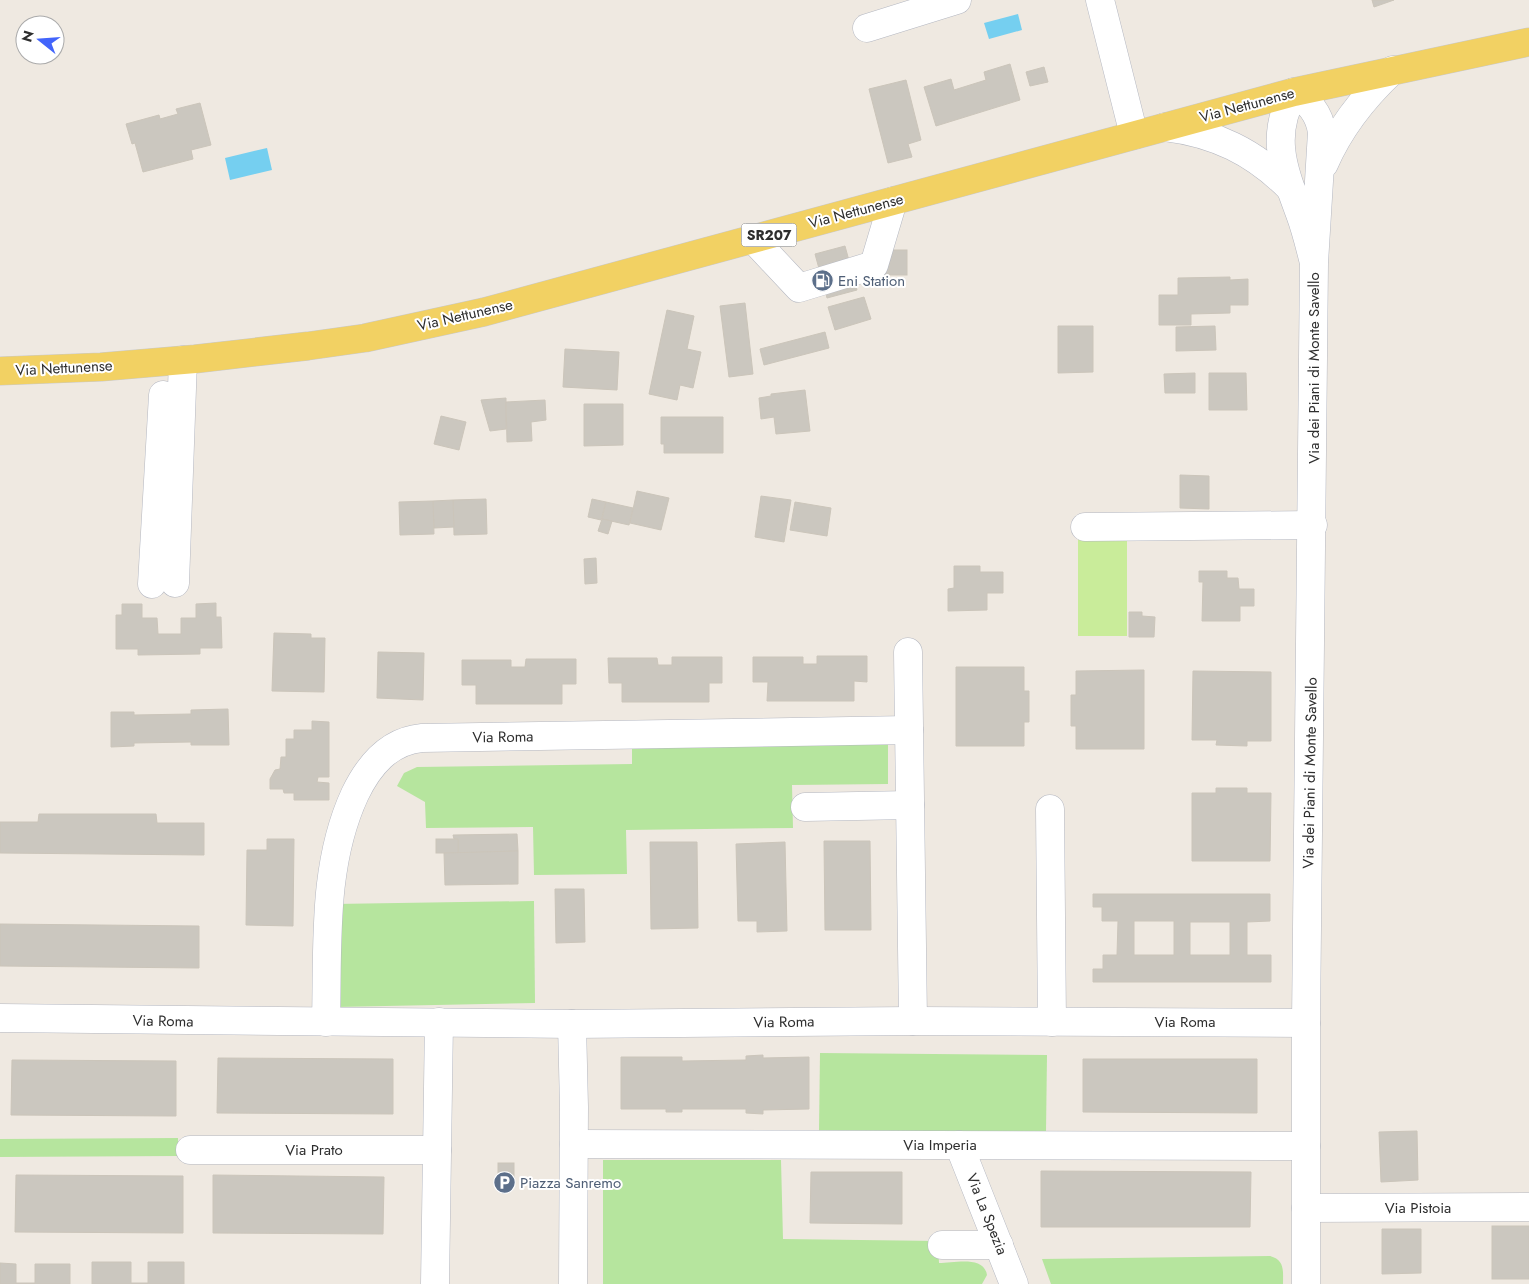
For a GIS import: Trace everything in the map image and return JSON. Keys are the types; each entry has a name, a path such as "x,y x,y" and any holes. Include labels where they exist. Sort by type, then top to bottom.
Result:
{"main road":[{"name":"Via Nettunense","path":"0,370 174,361 365,338 484,312 1294,92 1529,42"}],"street":[{"path":"867,28 957,0"},
{"path":"1100,0 1134,135"},
{"path":"1320,172 1329,151 1344,125 1362,102 1393,70"},
{"path":"1294,92 1311,106 1320,123 1322,142 1314,263 1283,163 1281,123 1286,106 1294,92"},
{"path":"1165,127 1201,133 1232,145 1276,174 1290,188"},
{"path":"753,239 799,288 874,265 893,201"},
{"name":"Via dei Piani di Monte Savello","path":"1306,1284 1306,1023 1313,525 1314,263"},
{"path":"164,583 174,361"},
{"path":"1085,527 1313,525"},
{"path":"908,652 913,1021"},
{"name":"Via Roma","path":"326,1022 329,901 338,842 350,807 365,776 380,757 399,744 422,738 909,730"},
{"path":"805,807 910,805"},
{"path":"1050,809 1052,1022"},
{"name":"Via Roma","path":"0,1018 572,1024 913,1021 1306,1023"},
{"path":"435,1284 439,1022"},
{"path":"572,1024 574,1144 573,1284"},
{"name":"Via Imperia","path":"574,1144 1306,1146"},
{"name":"Via La Spezia","path":"959,1145 1014,1284"},
{"name":"Via Prato","path":"190,1150 437,1150"},
{"name":"Via Pistoia","path":"1306,1208 1529,1207"},
{"path":"942,1246 999,1245"}],"green space":[{"path":"1078,536 1127,536 1127,636 1078,636"},
{"path":"888,740 888,784 792,785 793,828 626,830 627,874 534,875 533,827 426,828 425,802 397,786 404,773 417,767 632,764 632,744"},
{"path":"534,901 535,1003 336,1007 334,904"},
{"path":"820,1053 1047,1055 1046,1132 819,1131"},
{"path":"178,1138 178,1156 0,1157 0,1139"},
{"path":"603,1160 781,1160 783,1239 938,1241 939,1263 974,1262 985,1269 987,1275 982,1284 603,1284"},
{"path":"1270,1256 1281,1263 1283,1284 1051,1284 1042,1259"}],"water":[{"path":"1018,14 1022,30 989,39 984,23"},
{"path":"267,148 272,170 230,180 225,158"}],"building":[{"path":"1372,0 1394,0 1374,7"},
{"path":"1010,64 1020,100 936,126 924,87 951,79 954,90 986,80 984,72"},
{"path":"1044,67 1048,82 1030,86 1026,72"},
{"path":"906,80 921,140 908,144 912,157 888,163 869,89"},
{"path":"200,103 211,145 191,150 193,159 143,172 135,143 132,144 126,124 159,115 160,119 178,114 176,109"},
{"path":"845,246 857,290 827,298 815,254"},
{"path":"884,250 907,250 907,275 884,275"},
{"path":"1230,277 1230,280 1248,279 1248,305 1230,305 1230,313 1191,314 1191,325 1159,325 1159,295 1178,295 1178,278"},
{"path":"864,297 871,319 835,330 828,307"},
{"path":"745,303 753,374 729,377 720,306"},
{"path":"667,310 694,316 687,349 701,352 693,388 680,385 677,400 649,394"},
{"path":"1058,326 1093,326 1093,372 1058,373"},
{"path":"1215,326 1216,350 1176,351 1176,327"},
{"path":"825,332 829,348 764,365 760,349"},
{"path":"565,349 619,352 617,390 563,387"},
{"path":"1195,373 1195,393 1165,393 1164,374"},
{"path":"1209,373 1246,373 1247,410 1209,410"},
{"path":"805,390 810,431 776,434 774,417 761,419 759,398 771,396 771,394"},
{"path":"506,398 506,429 490,431 481,400"},
{"path":"545,400 546,420 531,422 532,441 507,442 506,402"},
{"path":"584,404 623,404 623,445 584,446"},
{"path":"441,416 466,422 459,450 434,444"},
{"path":"661,417 723,417 723,453 664,453 664,444 661,444"},
{"path":"1180,475 1209,476 1209,509 1180,508"},
{"path":"637,491 669,498 661,530 630,523"},
{"path":"761,496 791,500 784,542 755,537"},
{"path":"486,499 487,534 454,535 453,500"},
{"path":"592,499 606,502 601,520 588,517"},
{"path":"453,500 454,527 434,528 433,501"},
{"path":"433,501 434,534 400,535 399,502"},
{"path":"606,502 633,508 629,525 602,519"},
{"path":"795,502 831,508 827,536 790,530"},
{"path":"602,519 612,521 608,534 598,531"},
{"path":"596,558 597,583 585,584 584,559"},
{"path":"954,566 980,566 980,572 1003,572 1003,593 987,593 987,610 948,611 948,589 954,588"},
{"path":"1199,571 1227,571 1227,578 1238,578 1239,589 1254,589 1254,606 1240,606 1240,621 1202,621 1203,582 1199,582"},
{"path":"216,603 216,617 221,617 222,648 200,648 200,654 138,655 138,649 116,649 116,615 122,615 122,604 142,604 142,618 157,618 158,634 181,634 181,618 196,618 196,604"},
{"path":"1129,612 1142,612 1142,616 1155,617 1154,637 1129,637"},
{"path":"274,633 311,634 311,638 325,638 324,692 272,691"},
{"path":"378,652 424,653 423,700 377,698"},
{"path":"817,656 867,656 867,682 854,681 854,701 767,701 768,682 753,682 753,657 803,657 803,664 817,664"},
{"path":"672,657 722,657 722,683 709,683 709,702 622,702 622,683 609,683 608,658 657,658 658,665 672,665"},
{"path":"526,659 576,659 576,684 562,684 562,704 476,704 476,685 462,685 462,660 511,660 511,667 525,667"},
{"path":"956,667 1024,667 1024,691 1029,691 1029,722 1024,722 1024,746 956,746"},
{"path":"1144,670 1144,749 1076,749 1076,726 1071,726 1071,695 1076,695 1076,671"},
{"path":"1193,671 1271,672 1271,741 1247,741 1247,746 1216,745 1217,740 1192,740"},
{"path":"228,709 229,745 191,745 191,742 134,743 134,746 111,747 111,712 134,712 134,715 191,714 191,710"},
{"path":"312,721 329,722 329,777 318,777 317,782 329,783 329,800 294,800 294,793 284,793 283,789 270,789 270,779 275,770 280,769 281,757 286,757 286,739 294,739 294,730 312,730"},
{"path":"1216,788 1247,788 1247,793 1271,793 1270,861 1192,861 1192,793 1216,793"},
{"path":"39,814 156,814 157,823 204,823 204,855 0,853 0,822 38,822"},
{"path":"517,834 518,851 458,853 458,839 454,839 453,835"},
{"path":"267,839 294,839 293,926 246,925 247,850 267,850"},
{"path":"436,839 458,839 458,853 436,853"},
{"path":"824,841 870,841 871,930 825,930"},
{"path":"650,842 697,842 698,928 651,929"},
{"path":"785,842 787,931 757,932 757,921 738,921 736,844"},
{"path":"518,851 518,884 445,885 444,853"},
{"path":"555,889 584,889 585,942 556,943"},
{"path":"1093,894 1270,894 1270,921 1247,922 1247,955 1271,955 1271,982 1093,982 1093,969 1103,969 1103,955 1117,955 1118,921 1102,921 1102,907 1093,907","holes":["1134,921 1174,921 1174,955 1134,955","1190,922 1230,922 1230,955 1190,955"]},
{"path":"0,924 199,926 199,968 0,966"},
{"path":"763,1055 763,1058 809,1057 809,1109 763,1110 763,1114 746,1113 746,1109 682,1109 682,1112 666,1112 666,1109 621,1109 621,1057 682,1057 682,1061 746,1060 746,1056"},
{"path":"218,1058 393,1059 393,1114 217,1113"},
{"path":"1083,1059 1257,1059 1257,1113 1083,1112"},
{"path":"12,1060 176,1061 176,1116 11,1115"},
{"path":"1417,1131 1418,1180 1381,1182 1379,1132"},
{"path":"498,1163 514,1163 514,1178 498,1178"},
{"path":"1041,1171 1251,1172 1250,1227 1041,1227"},
{"path":"811,1172 902,1172 902,1224 810,1223"},
{"path":"16,1175 183,1176 183,1233 15,1232"},
{"path":"213,1175 384,1177 383,1234 213,1233"},
{"path":"1492,1226 1529,1226 1529,1279 1492,1279"},
{"path":"1382,1229 1421,1229 1421,1273 1382,1274"},
{"path":"92,1262 131,1262 131,1283 148,1283 148,1262 184,1262 184,1284 92,1284"},
{"path":"0,1263 16,1264 16,1283 35,1283 35,1264 70,1264 70,1284 0,1284"}],"place":[{"name":"Eni Station","path":"822,281"},
{"name":"Piazza Sanremo","path":"504,1183"}]}
